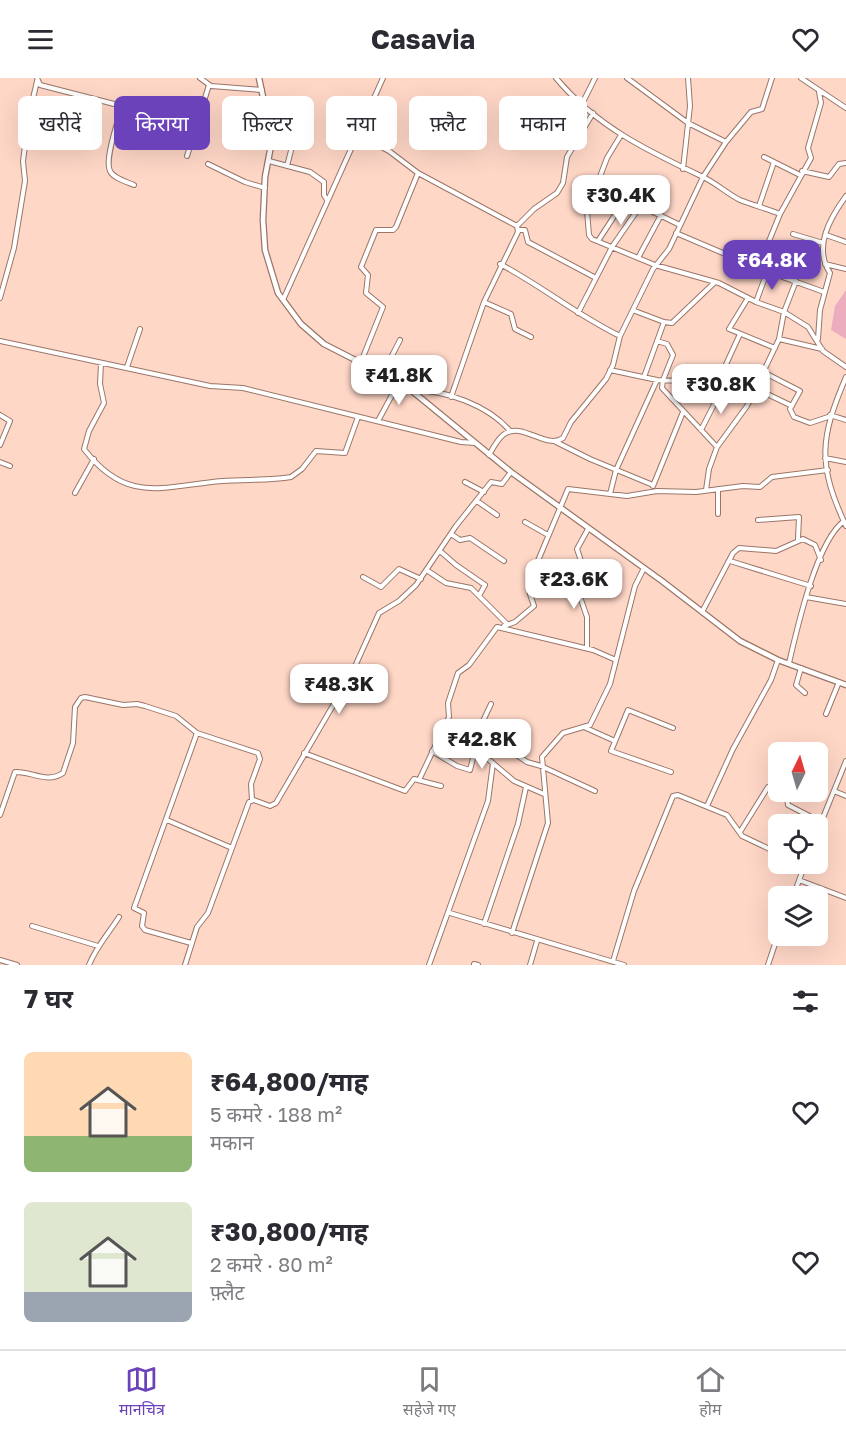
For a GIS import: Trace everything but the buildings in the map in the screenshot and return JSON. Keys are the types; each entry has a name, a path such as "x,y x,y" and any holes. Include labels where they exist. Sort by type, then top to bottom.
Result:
{"street":[{"path":"200,78 209,85 262,90"},
{"path":"260,78 272,140 265,188 264,240 278,293 311,335 324,344 400,381 511,472 741,641 778,660 846,685"},
{"path":"375,96 383,78"},
{"path":"556,78 574,96"},
{"path":"586,96 595,78"},
{"path":"629,78 688,123 726,142"},
{"path":"683,169 688,123 688,78"},
{"path":"555,441 563,438 571,422 596,393 610,370 620,336 656,265 669,249 703,177 726,142 753,110 762,110 772,78"},
{"path":"801,78 846,108"},
{"path":"37,80 40,85 114,104"},
{"path":"0,298 14,248 25,181 23,161 29,116 37,80"},
{"path":"205,96 209,85"},
{"path":"758,268 780,214 811,158 808,148 821,104 819,92"},
{"path":"587,108 621,135 651,154 703,177 740,200 780,214"},
{"path":"451,397 484,302 518,228 534,209 557,193 563,183 567,157 593,113"},
{"path":"621,135 607,158 586,214 590,237 656,265 714,282 756,302 784,312 808,327 818,339 822,349"},
{"path":"114,144 109,167 114,175 134,185"},
{"path":"187,156 189,150"},
{"path":"287,166 291,150"},
{"path":"283,301 350,150"},
{"path":"387,150 418,173 518,228 524,229 528,242 596,278"},
{"path":"764,157 801,173 828,177 839,164 846,163"},
{"path":"269,161 310,172 322,179 327,200"},
{"path":"759,206 774,162"},
{"path":"208,164 245,182 265,188"},
{"path":"361,362 383,307 366,292 368,275 361,267 376,230 393,230 396,227 418,173"},
{"path":"597,185 680,225"},
{"path":"818,339 824,292 830,273 825,264 823,243 831,218 846,196"},
{"path":"598,241 626,198"},
{"path":"578,313 612,247 641,205"},
{"path":"638,258 661,215"},
{"path":"676,233 767,272 824,292"},
{"path":"793,234 823,243"},
{"path":"826,235 846,242"},
{"path":"500,264 578,313 620,336"},
{"path":"825,264 846,269"},
{"path":"756,302 767,272"},
{"path":"634,311 664,322 677,320 714,282"},
{"path":"706,490 709,469 717,447 750,401 754,388 779,339 784,312 796,282"},
{"path":"748,298 729,325 731,331 775,348"},
{"path":"484,302 508,312 513,318 515,329 531,337"},
{"path":"644,377 664,322"},
{"path":"127,367 140,329"},
{"path":"716,386 740,334"},
{"path":"779,339 822,349 846,367"},
{"path":"383,373 400,340"},
{"path":"0,341 210,386 243,388 461,442 475,443"},
{"path":"609,494 616,470 673,355 667,344 657,341"},
{"path":"101,363 100,384 104,403 84,446 94,459 121,482 145,489 159,490 191,483 285,478 302,469 316,451 344,454 358,417"},
{"path":"610,370 660,380 694,381 716,386 750,401"},
{"path":"763,371 800,391 790,414 805,423 829,416 846,420"},
{"path":"846,377 829,416 825,458 835,498 846,526"},
{"path":"660,380 662,388 717,447"},
{"path":"378,421 400,381"},
{"path":"754,388 792,406"},
{"path":"701,430 723,389"},
{"path":"411,390 465,401 497,419 510,431 524,432 555,441 653,485"},
{"path":"652,492 683,412"},
{"path":"0,415 10,421 0,445"},
{"path":"489,454 500,438 510,431"},
{"path":"825,458 846,462"},
{"path":"75,493 94,459"},
{"path":"0,462 10,466"},
{"path":"550,584 537,566 568,489 627,496 652,492 760,487 772,477 828,470"},
{"path":"252,800 274,805 352,673 379,613 399,601 421,579 451,534 492,481 502,484 511,472"},
{"path":"465,483 484,492"},
{"path":"718,489 718,514"},
{"path":"477,501 496,515"},
{"path":"758,520 799,517 798,539"},
{"path":"789,663 806,597 820,560 833,531 844,521"},
{"path":"525,522 548,535"},
{"path":"419,780 448,717 448,702 458,672 469,665 495,628 515,622 534,606 530,594 581,566 577,549 588,529"},
{"path":"451,534 460,540 470,538 504,561"},
{"path":"702,612 739,548 776,551 798,539 808,540 815,545 820,560"},
{"path":"440,550 456,565 485,585 480,594"},
{"path":"730,561 810,586"},
{"path":"512,933 548,823 541,766 544,754 563,733 590,725 608,690 635,586 644,568"},
{"path":"363,577 381,587 399,569 421,579"},
{"path":"428,570 446,584 467,586 480,594 505,626 587,648 616,660"},
{"path":"561,579 566,589 578,591 586,613 587,648"},
{"path":"806,597 846,604"},
{"path":"707,807 733,749 771,680 778,660"},
{"path":"802,668 796,686 805,693"},
{"path":"826,714 839,682"},
{"path":"0,815 15,772 43,778 63,773 73,743 75,707 81,698 90,697 123,705 137,704 176,717 197,733 259,754 251,784 252,800 208,913 197,927 185,965"},
{"path":"432,751 469,770 474,747 491,704"},
{"path":"671,772 613,754 610,751 628,710 673,728"},
{"path":"586,728 615,741"},
{"path":"481,731 513,755 595,791"},
{"path":"191,943 145,930 142,926 144,913 134,908 146,869 167,820 197,733"},
{"path":"474,747 514,781 544,794"},
{"path":"304,753 405,791 413,779 441,786"},
{"path":"824,814 846,761"},
{"path":"429,965 450,913 488,801 493,763"},
{"path":"484,924 518,824 526,787"},
{"path":"740,833 768,787"},
{"path":"834,791 846,796"},
{"path":"613,961 634,891 671,798 678,795 730,817 740,833 768,848"},
{"path":"788,802 788,805 805,814"},
{"path":"167,820 232,848"},
{"path":"797,886 801,874"},
{"path":"799,880 846,898"},
{"path":"450,913 537,941 624,965"},
{"path":"89,965 98,946 119,917"},
{"path":"32,926 98,946"},
{"path":"530,965 537,941"},
{"path":"768,965 774,946"},
{"path":"0,960 17,965"}],"shaded area":[{"path":"846,290 846,339 831,330 835,306"}]}
